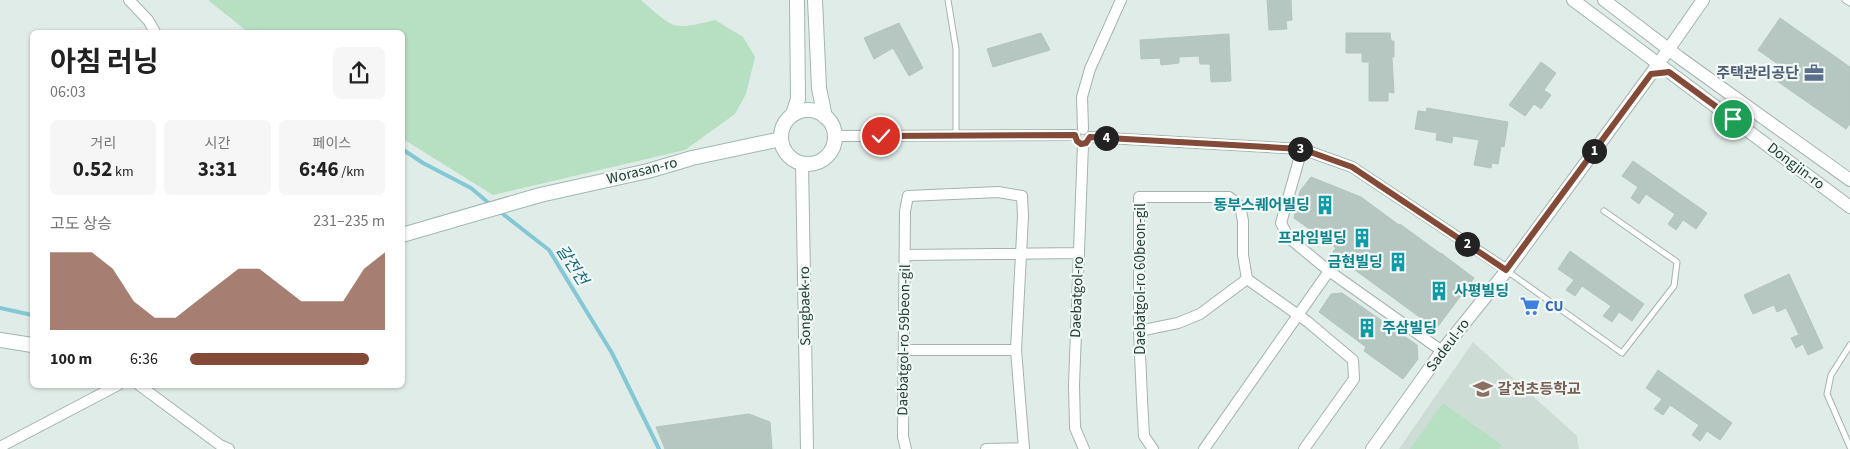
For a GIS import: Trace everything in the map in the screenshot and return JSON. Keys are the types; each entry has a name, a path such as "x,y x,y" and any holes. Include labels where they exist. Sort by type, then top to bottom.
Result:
{"main road":[{"path":"797,0 798,99 793,114 784,125 780,139 782,146 790,157 802,164 816,163 828,155 832,149 835,136 830,122 825,116 818,88 815,0"},
{"path":"793,114 813,111 825,116"},
{"name":"Worasan-ro","path":"405,234 540,195 780,139"},
{"path":"0,340 30,345"}],"street":[{"path":"129,0 148,20 154,30"},
{"path":"1121,0 1090,69 1082,97 1077,141 1302,149 1352,167 1506,270"},
{"name":"Dongjin-ro","path":"1573,0 1646,54 1655,68 1669,72 1850,207"},
{"name":"Dongjin-ro","path":"1604,0 1680,58 1850,180"},
{"name":"Sadeul-ro","path":"1372,449 1442,351 1506,270 1703,0"},
{"path":"1654,38 1678,35 1680,58"},
{"path":"835,136 1079,132"},
{"name":"Daebatgol-ro","path":"1084,449 1074,428 1074,386 1079,253 1087,140"},
{"path":"1302,149 1281,223 1289,238 1329,271 1442,351"},
{"name":"Songbaek-ro","path":"802,164 807,449"},
{"path":"905,255 905,211 908,196 998,192 1022,196 1016,350 1024,448 986,449"},
{"name":"Daebatgol-ro 60beon-gil","path":"1153,449 1144,436 1139,331 1139,196 1230,197 1240,206 1243,221 1243,255 1247,279"},
{"name":"Daebatgol-ro 59beon-gil","path":"906,449 902,437 905,255 1079,253"},
{"path":"1204,449 1329,271"},
{"path":"1139,331 1178,323 1200,314 1247,279 1299,315 1353,360 1354,379 1304,449"},
{"path":"904,350 1016,350"},
{"path":"0,447 112,388"},
{"path":"143,388 223,448"}],"lane":[{"path":"948,0 956,49 956,135"},
{"path":"1845,0 1850,4"},
{"path":"1506,270 1622,354 1674,286 1677,262 1604,211"},
{"path":"1844,449 1850,447 1827,394 1831,375 1850,346"}],"shaded area":[{"name":"갈전초등학교","path":"1473,342 1577,436 1579,449 1399,449"}],"green space":[{"path":"208,0 641,0 662,18 674,25 689,26 715,20 743,37 755,57 746,94 735,114 685,150 493,195 405,140 405,30 246,30"},
{"path":"1443,403 1502,445 1499,449 1410,449"}],"building":[{"path":"1267,0 1291,0 1292,20 1286,21 1287,29 1269,30"},
{"name":"주택관리공단","path":"1780,18 1850,67 1850,124 1846,129 1774,79 1782,67 1758,50"},
{"path":"899,23 923,68 909,76 893,48 874,59 864,38"},
{"path":"1041,33 1050,50 993,67 987,49"},
{"path":"1346,33 1390,33 1391,41 1394,41 1394,57 1392,57 1394,93 1388,92 1388,101 1369,101 1369,62 1362,62 1362,53 1346,53"},
{"path":"1229,34 1231,81 1211,82 1210,64 1200,64 1199,56 1179,57 1179,63 1161,65 1160,58 1141,59 1140,40"},
{"path":"1541,62 1556,73 1544,90 1551,95 1541,109 1534,104 1525,116 1509,105"},
{"path":"1427,108 1508,122 1504,147 1501,146 1498,164 1492,163 1491,168 1474,165 1479,140 1453,136 1452,143 1436,140 1437,133 1415,129 1418,111 1426,112"},
{"path":"1633,161 1707,213 1696,229 1683,220 1676,230 1668,224 1675,214 1646,194 1639,204 1631,198 1638,187 1622,176"},
{"path":"1311,177 1361,197 1474,278 1436,329 1355,270 1333,252 1336,248 1294,218 1300,191"},
{"path":"1570,251 1644,304 1632,321 1619,312 1612,322 1603,316 1611,306 1582,286 1575,296 1566,290 1574,280 1558,269"},
{"path":"1789,274 1823,348 1808,355 1803,344 1796,348 1791,338 1799,335 1786,308 1777,312 1774,305 1753,314 1744,295"},
{"name":"주삼빌딩","path":"1342,293 1417,345 1418,359 1403,379 1364,351 1366,347 1319,312 1331,294"},
{"path":"1658,370 1732,423 1720,440 1707,431 1700,441 1692,435 1699,425 1670,405 1663,415 1654,409 1662,399 1646,388"},
{"path":"749,414 770,422 772,449 665,449 656,427"}],"waterway":[{"name":"갈전천","path":"405,151 423,163 471,188 491,205"},
{"name":"갈전천","path":"499,211 549,250 612,353 659,449"},
{"name":"갈전천","path":"0,308 30,315"}],"place":[{"name":"주택관리공단","path":"1814,73"},
{"name":"동부스퀘어빌딩","path":"1325,205"},
{"name":"프라임빌딩","path":"1362,238"},
{"name":"금현빌딩","path":"1398,262"},
{"name":"사평빌딩","path":"1439,291"},
{"name":"CU","path":"1530,306"},
{"name":"주삼빌딩","path":"1367,328"},
{"name":"갈전초등학교","path":"1483,389"}],"route":[{"path":"881,136 1075,135 1077,141 1081,144 1088,142 1090,137 1302,149 1352,167 1506,270 1651,74 1669,72 1733,119"}]}
